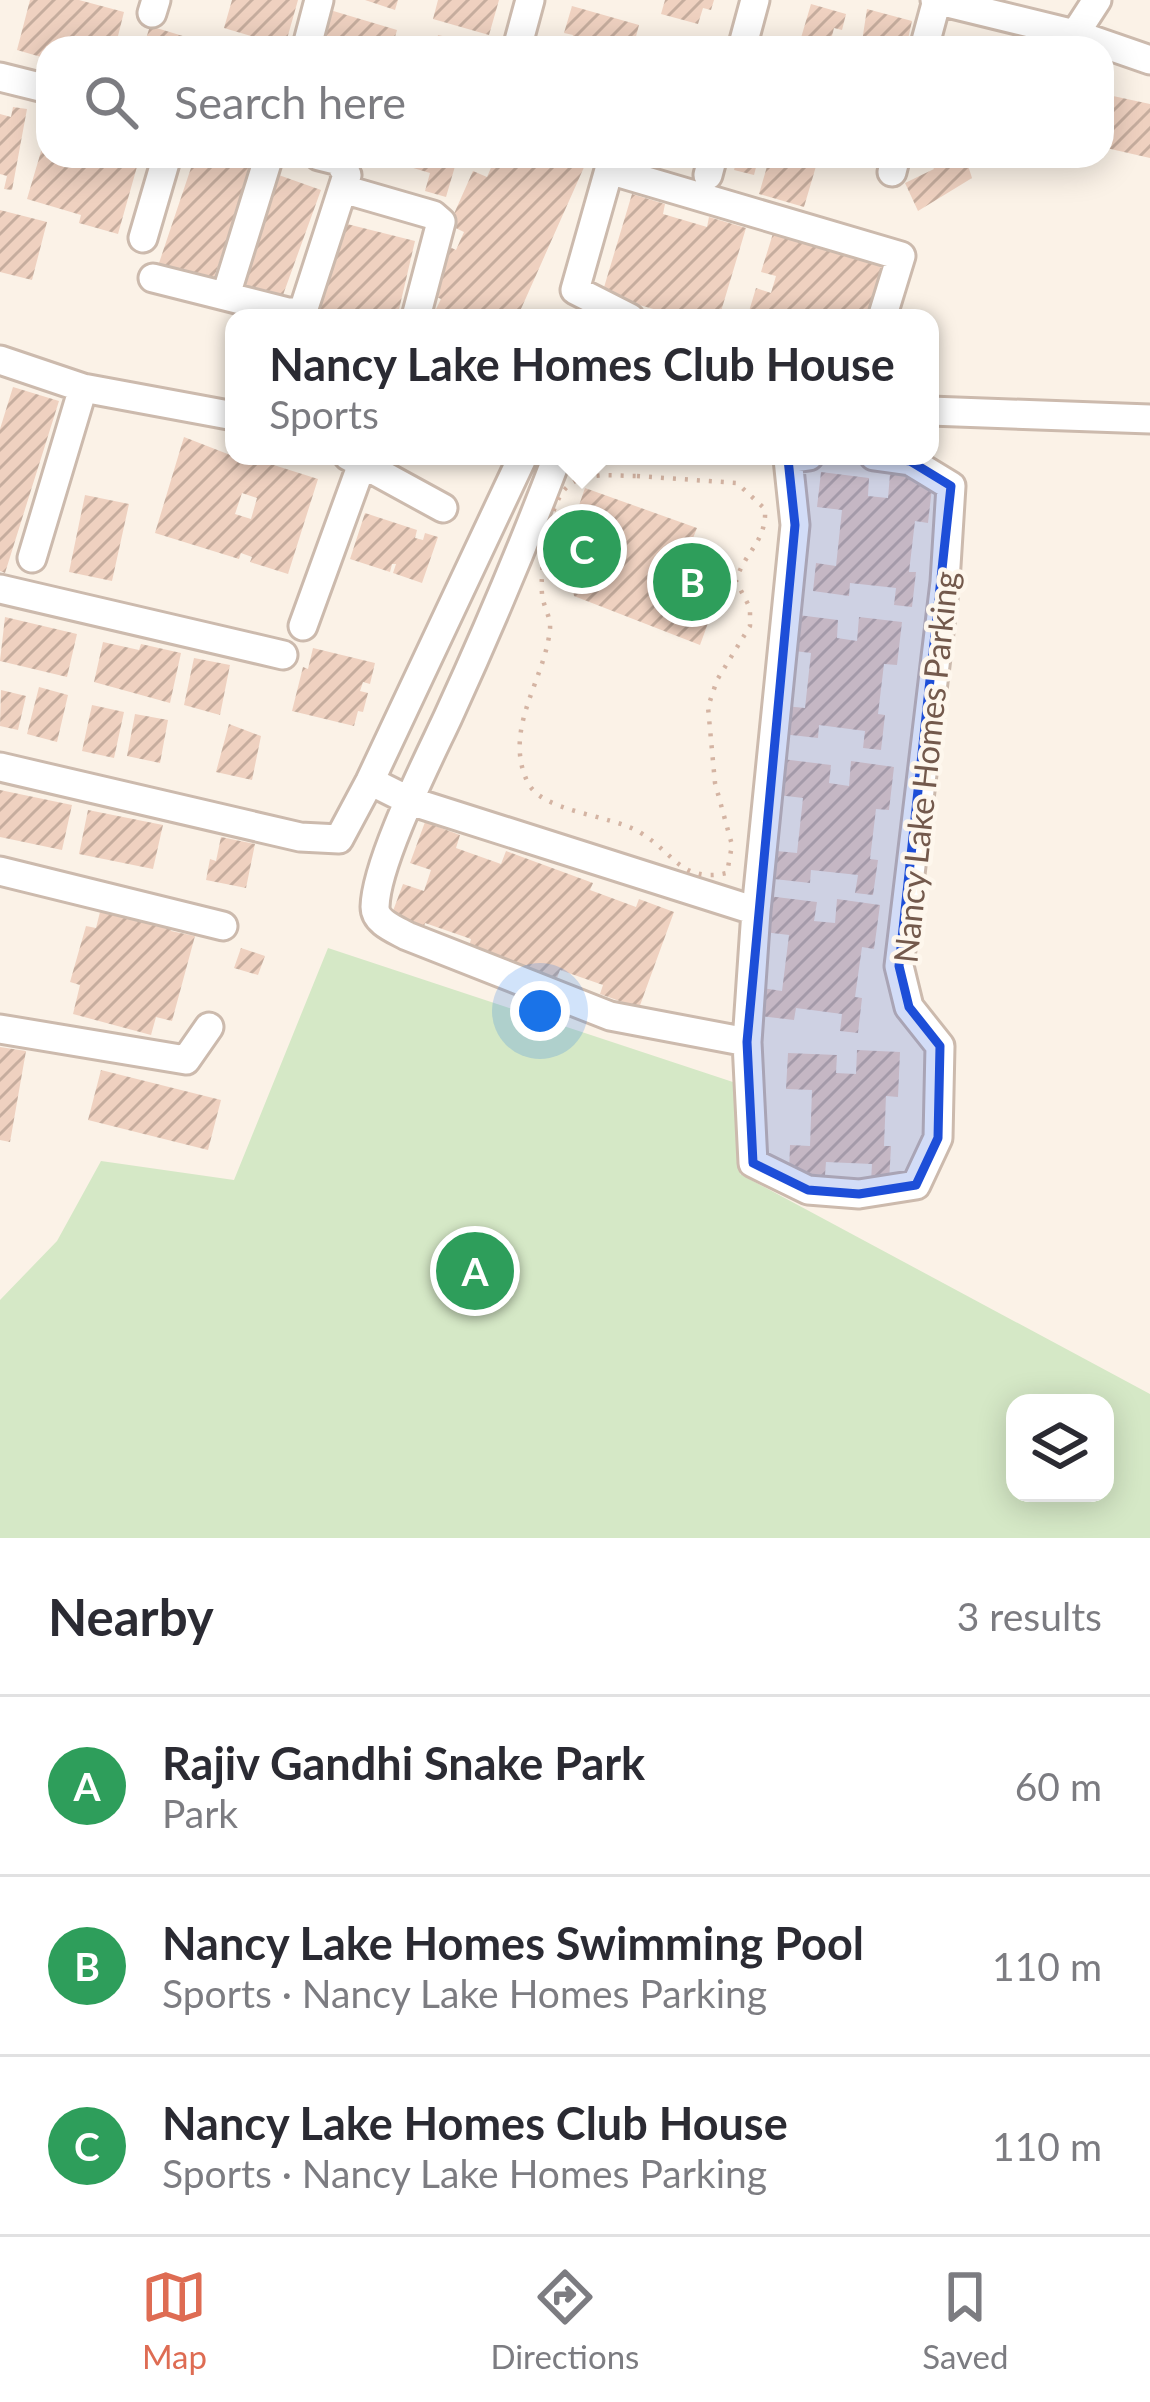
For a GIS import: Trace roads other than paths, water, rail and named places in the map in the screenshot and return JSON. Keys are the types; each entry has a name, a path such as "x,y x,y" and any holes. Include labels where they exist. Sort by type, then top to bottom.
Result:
{"street":[{"path":"310,36 319,0"},
{"path":"520,36 530,0"},
{"path":"745,36 755,0"},
{"path":"927,36 936,0 1081,36"},
{"path":"1075,34 1097,0"},
{"path":"1114,48 1150,60"},
{"path":"0,77 36,86"},
{"path":"142,238 163,168"},
{"path":"226,295 265,168"},
{"path":"304,309 346,168"},
{"path":"612,309 575,290 609,170 902,256 885,309"},
{"path":"343,189 433,215 441,222 418,309"},
{"path":"153,278 278,309"},
{"path":"0,360 83,388 225,414"},
{"path":"32,557 83,388"},
{"path":"939,412 1150,419"},
{"path":"303,626 354,465"},
{"path":"367,465 443,508"},
{"path":"0,766 300,837 338,839 519,465"},
{"path":"554,465 506,589 410,801 374,910 380,920 456,958 610,1016 747,1042"},
{"name":"Nancy Lake Homes Parking","path":"789,465 795,525 747,1042 753,1163 808,1190 859,1194 916,1184 938,1138 940,1046 909,1007 899,965 945,583 951,486 917,465"},
{"path":"0,589 284,655"},
{"path":"370,781 410,801 756,910"},
{"path":"0,871 223,926"},
{"path":"0,1029 186,1060 209,1027"}],"place":[{"name":"Nancy Lake Homes Club House","path":"582,549"},
{"name":"Nancy Lake Homes Swimming Pool","path":"692,582"},
{"name":"Rajiv Gandhi Snake Park","path":"475,1271"}]}
